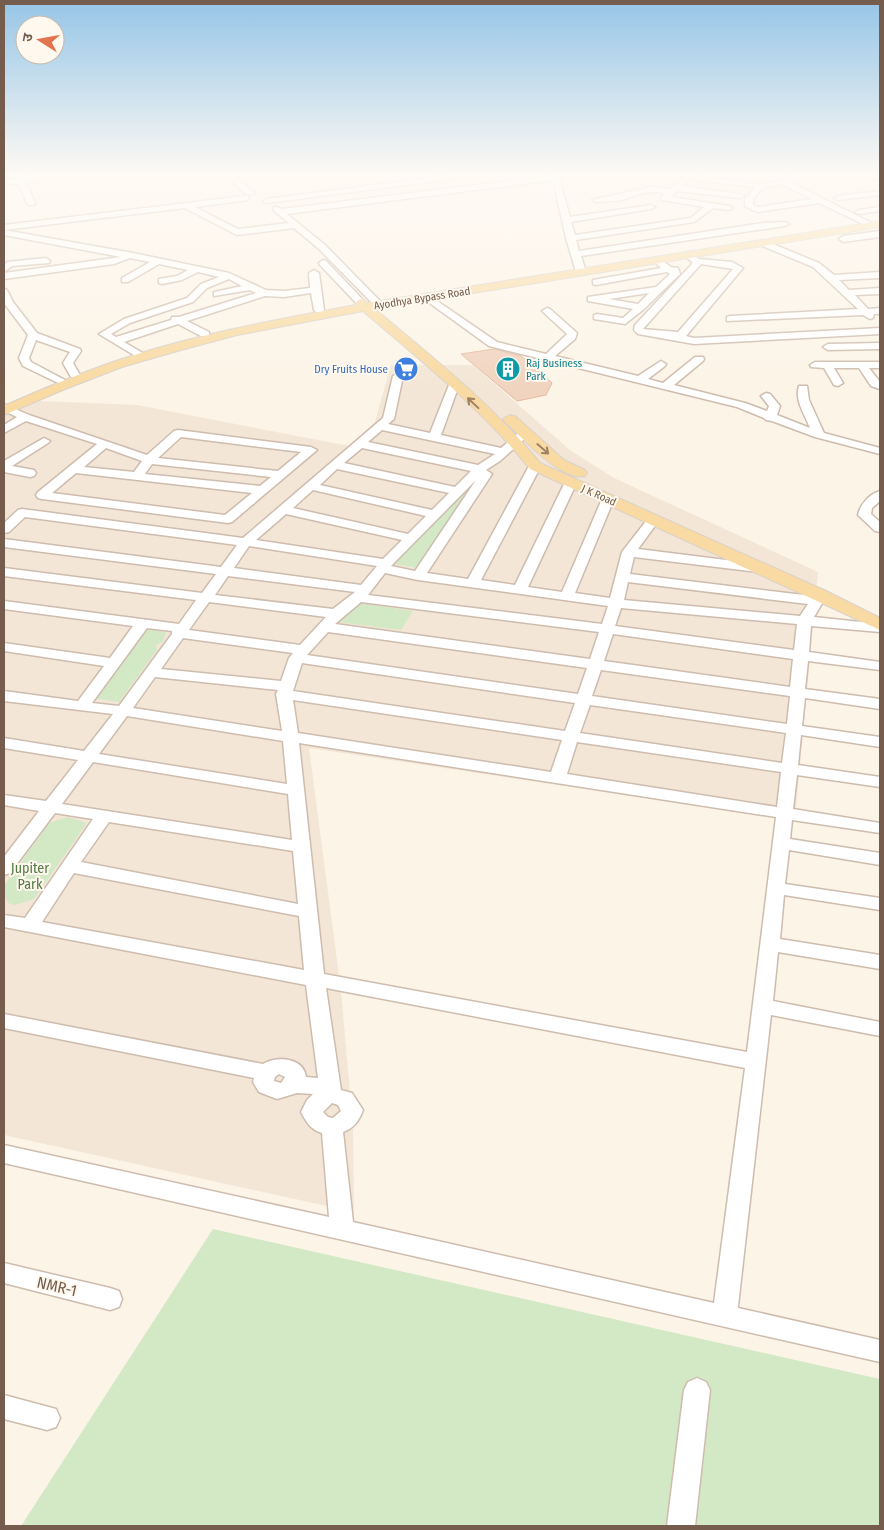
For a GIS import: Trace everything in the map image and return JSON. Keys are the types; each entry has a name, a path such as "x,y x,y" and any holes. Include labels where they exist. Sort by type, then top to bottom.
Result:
{"main road":[{"name":"Ayodhya Bypass Road","path":"5,407 60,380 205,334 319,310 427,297 730,244"},
{"name":"Ayodhya Bypass Road","path":"5,407 159,352 269,324 369,304 580,270 657,260 693,258 756,244"},
{"name":"J K Road","path":"369,304 494,422 559,463 829,599 880,627"},
{"name":"J K Road","path":"369,304 457,370 509,418 535,466 829,599 880,611"},
{"path":"494,422 509,418"}],"street":[{"path":"68,244 229,276 264,293 284,294 315,290"},
{"path":"317,244 358,282 369,304"},
{"path":"572,244 580,270"},
{"path":"575,254 641,244"},
{"path":"766,244 816,265 832,278 880,327"},
{"path":"315,255 369,304"},
{"path":"4,273 66,268 114,261 133,256"},
{"path":"693,258 696,265 638,327 642,332 674,336 694,341 880,332"},
{"path":"674,336 685,332 739,268 693,258"},
{"path":"597,317 625,321 641,307 675,274 657,260"},
{"path":"126,280 158,262"},
{"path":"162,281 179,278 197,269"},
{"path":"596,282 668,269 690,272"},
{"path":"314,273 319,310"},
{"path":"832,278 880,275"},
{"path":"137,354 104,334 127,321 190,300 204,286 229,276"},
{"path":"217,294 249,287"},
{"path":"641,307 591,299 659,289"},
{"path":"846,293 880,291"},
{"path":"4,292 6,302 33,335 76,351 68,364 75,375"},
{"path":"115,341 264,293"},
{"path":"427,297 494,344 741,405 770,418 819,435 880,452"},
{"path":"547,311 572,333 571,337 547,358"},
{"path":"730,319 880,311"},
{"path":"157,312 205,334"},
{"path":"33,335 24,358 27,364 60,380"},
{"path":"838,383 827,349 880,346"},
{"path":"859,347 870,367 875,384 880,386"},
{"path":"666,386 699,359"},
{"path":"640,380 661,364"},
{"path":"815,366 870,367 880,373"},
{"path":"7,859 51,807 246,542 256,531 388,419 398,376"},
{"path":"435,436 454,385"},
{"path":"803,388 804,400 819,435"},
{"path":"766,396 775,406 770,418"},
{"path":"5,407 25,417 105,443 149,460 281,476"},
{"path":"4,430 25,417"},
{"path":"380,426 435,436 500,456"},
{"path":"105,443 72,468 42,495 228,519 311,450 178,433 149,460 138,476"},
{"path":"331,1091 315,980 286,690 300,654 336,614 360,593 384,565 434,514 480,470 500,456 520,437"},
{"path":"4,467 44,441"},
{"path":"360,444 480,470"},
{"path":"418,576 500,456"},
{"path":"335,465 459,492"},
{"path":"472,584 535,466"},
{"path":"4,467 30,473"},
{"path":"72,468 261,490"},
{"path":"520,589 571,482"},
{"path":"310,486 434,514"},
{"path":"880,495 866,507 864,515 880,528"},
{"path":"567,597 608,499"},
{"path":"283,509 410,538"},
{"path":"4,529 22,513 246,542 384,565"},
{"path":"557,779 616,603 629,552 654,519"},
{"path":"256,531 418,576 616,603 804,622 880,627"},
{"path":"4,543 224,570 360,593 880,666"},
{"path":"629,552 758,568"},
{"path":"4,572 336,614"},
{"path":"622,576 829,599"},
{"path":"726,1311 756,1062 788,769 794,731 796,692 804,622 829,599"},
{"path":"4,605 143,623 300,654 583,699 880,742"},
{"path":"82,706 143,623"},
{"path":"325,627 880,704"},
{"path":"4,647 113,663"},
{"path":"151,672 286,690 880,782"},
{"path":"4,696 123,711 880,828"},
{"path":"4,743 295,790"},
{"path":"4,800 301,847"},
{"path":"29,926 104,816"},
{"path":"780,843 880,859"},
{"path":"70,866 309,912"},
{"path":"775,888 880,904"},
{"path":"4,921 756,1062"},
{"path":"769,944 880,962"},
{"path":"762,1006 880,1029"},
{"path":"4,1021 266,1072 263,1082 270,1090 282,1091 293,1085 331,1091"},
{"path":"331,1091 313,1106 312,1112 318,1123 332,1127 342,1225"},
{"path":"4,1145 342,1225 726,1311 880,1351"},
{"path":"4,1154 342,1225"},
{"name":"NMR-1","path":"4,1273 110,1298"},
{"path":"726,1311 880,1340"},
{"path":"681,1526 697,1390"},
{"path":"4,1407 47,1418"}],"shaded area":[{"path":"391,365 473,365 571,451 614,478 818,572 795,820 309,748 341,991 353,1127 354,1212 4,1135 4,407 16,400 137,405 349,446 375,422"}],"green space":[{"path":"482,474 418,568 394,564"},
{"path":"360,603 413,611 401,630 338,622"},
{"path":"148,629 166,632 163,642 156,645 157,650 119,702 91,698 131,645 141,638 140,633"},
{"name":"Jupiter Park","path":"68,817 87,823 34,899 15,905 8,903 4,895 4,886 49,823"},
{"path":"213,1229 880,1379 880,1526 21,1526"}],"building":[{"name":"Raj Business Park","path":"494,349 521,356 552,383 546,395 517,401 461,354"}],"place":[{"name":"Dry Fruits House","path":"406,369"},
{"name":"Raj Business Park","path":"508,369"}]}
